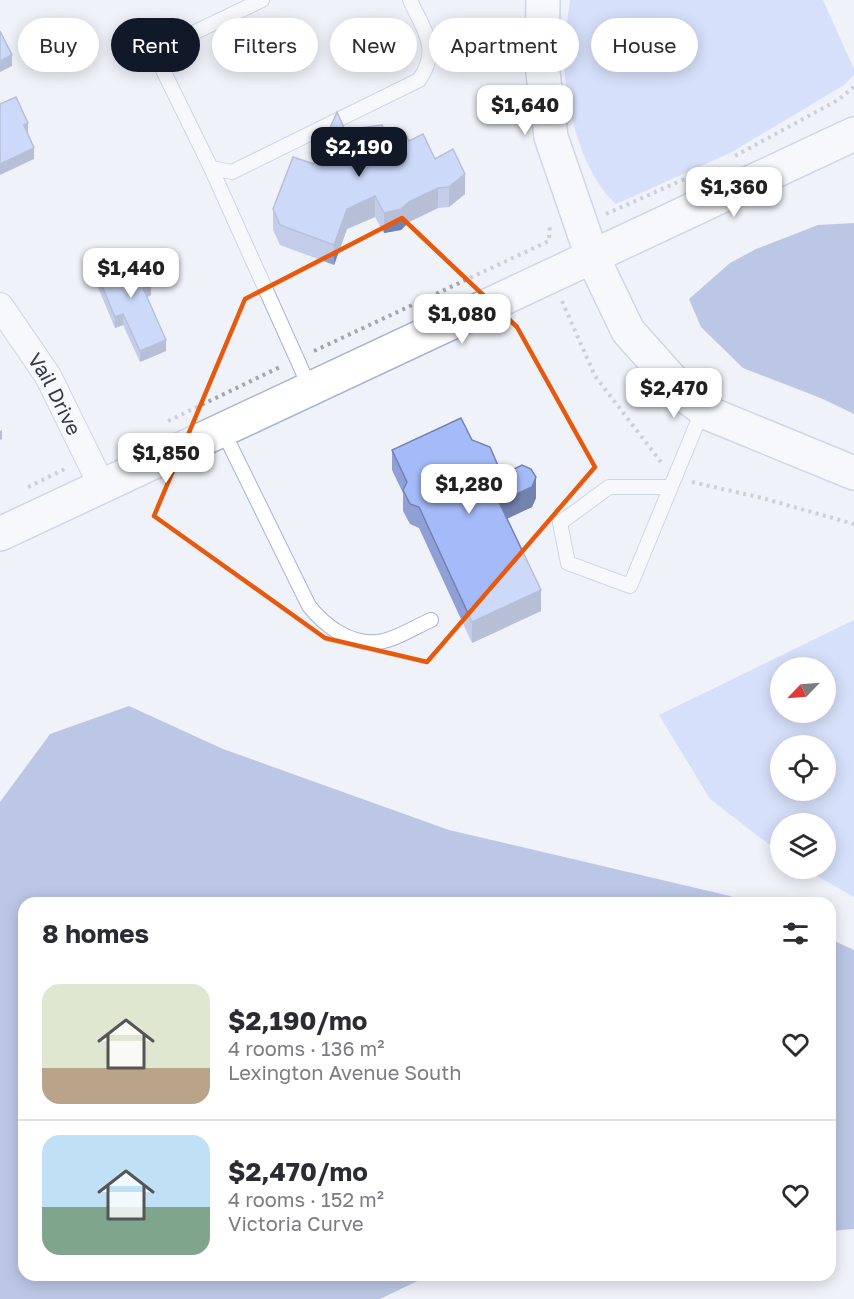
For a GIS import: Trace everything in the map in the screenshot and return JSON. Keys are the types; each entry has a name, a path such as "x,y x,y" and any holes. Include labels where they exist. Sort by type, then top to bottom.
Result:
{"street":[{"path":"543,0 542,64 551,137 592,256 628,331 686,396 703,409 854,473"},
{"path":"0,534 96,473 222,429 854,134"},
{"name":"Vail Drive","path":"0,306 48,376 96,473"}],"lane":[{"path":"262,0 168,45 159,62 211,168 310,388"},
{"path":"211,168 232,172 419,80 429,66 431,46 410,0"},
{"path":"671,487 609,487 560,523 568,563 630,586 671,487 703,409"},
{"path":"222,429 309,606 323,623 341,634 379,642 431,620"}],"path":[{"path":"730,158 838,100 854,87"},
{"path":"623,207 709,168"},
{"path":"164,424 295,359 549,240"},
{"path":"21,490 62,470 96,473"}],"highlighted area":[{"path":"402,218 517,327 595,467 427,662 325,638 154,516 245,299"}],"shaded area":[{"path":"570,0 823,0 854,69 854,75 844,85 730,153 616,204 593,174 584,156 571,115 565,72 579,72 579,18 567,18"},
{"path":"854,223 854,414 823,399 743,368 701,327 689,299 730,263 756,249 818,225"},
{"path":"854,620 854,897 822,879 836,879 836,813 770,813 770,845 710,799 659,715 770,661 770,723 836,723 836,657 778,657"},
{"path":"129,706 223,749 449,830 732,897 18,897 18,1281 418,1281 380,1299 0,1299 0,802 50,734"},
{"path":"836,942 854,950 854,1229 836,1230"}],"building":[{"path":"0,31 12,55 0,61"},
{"path":"16,97 28,123 24,125 34,148 0,164 0,104"},
{"path":"337,112 345,130 382,125 390,142 406,135 409,141 423,134 435,159 453,149 465,174 449,187 438,188 409,202 401,209 384,213 375,196 347,209 334,245 280,225 273,209 293,157 314,164"},
{"path":"127,252 134,267 142,264 151,284 143,288 166,340 140,351 123,314 115,317 94,267"},
{"path":"461,418 472,440 490,447 502,475 522,465 531,469 536,477 532,487 499,502 541,590 472,622 419,507 410,504 403,490 407,482 392,450"}]}
